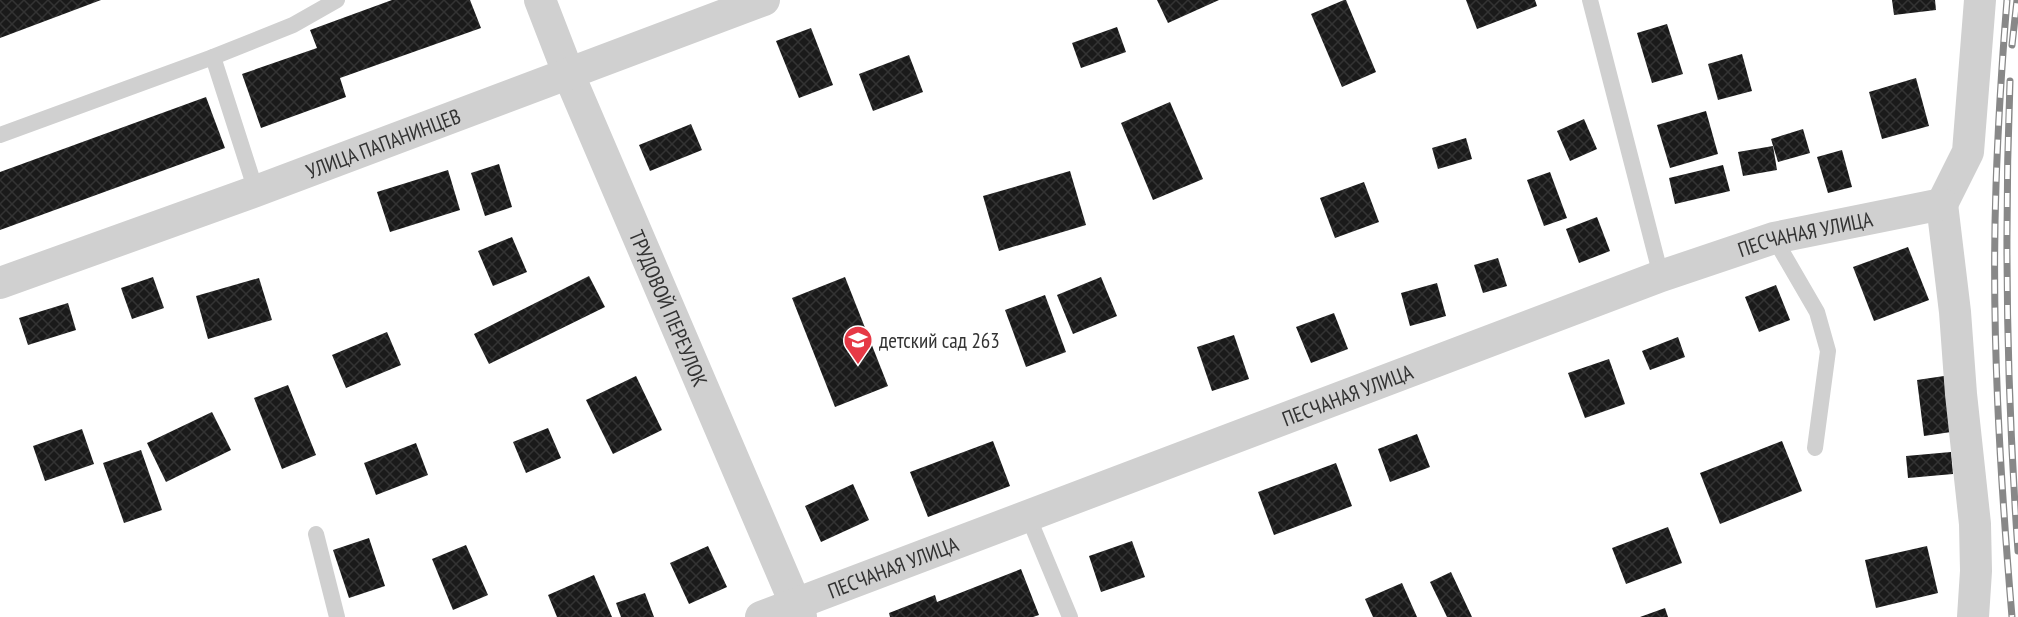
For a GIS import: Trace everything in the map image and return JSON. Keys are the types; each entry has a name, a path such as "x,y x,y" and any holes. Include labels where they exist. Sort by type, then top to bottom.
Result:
{"street":[{"name":"ТРУДОВОЙ ПЕРЕУЛОК","path":"540,0 569,75 799,610"},
{"name":"УЛИЦА ПАПАНИНЦЕВ","path":"0,283 256,191 764,0"},
{"path":"1973,617 1977,571 1975,524 1955,312 1942,204 1968,152 1980,0"},
{"name":"ПЕСЧАНАЯ УЛИЦА","path":"761,617 799,610 1028,516 1660,276 1774,238 1942,204"}],"lane":[{"path":"0,135 213,57 293,25 337,0"},
{"path":"1590,0 1660,276"},
{"path":"213,57 256,191"},
{"path":"1774,238 1817,312 1828,351 1815,448"},
{"path":"1028,516 1070,617"},
{"path":"316,534 337,617"}],"building":[{"path":"0,0 101,0 0,38"},
{"path":"392,0 470,0 481,28 340,78 346,97 261,128 242,74 317,48 310,30"},
{"path":"1157,0 1219,0 1168,23"},
{"path":"1346,0 1376,72 1342,87 1311,14"},
{"path":"1466,0 1535,0 1537,6 1477,29"},
{"path":"1892,0 1935,0 1936,10 1894,15"},
{"path":"1667,24 1683,74 1652,83 1637,33"},
{"path":"1117,27 1126,52 1081,68 1072,43"},
{"path":"811,28 833,85 799,98 776,41"},
{"path":"1742,54 1752,91 1718,100 1708,64"},
{"path":"909,55 923,92 873,111 859,74"},
{"path":"1916,78 1929,126 1882,139 1869,92"},
{"path":"206,97 225,148 0,230 0,172"},
{"path":"1170,102 1203,179 1153,200 1121,123"},
{"path":"1706,111 1718,154 1670,168 1657,125"},
{"path":"1584,119 1597,149 1570,161 1557,131"},
{"path":"691,124 702,150 650,171 639,145"},
{"path":"1803,129 1810,153 1778,162 1771,139"},
{"path":"1466,138 1472,159 1438,169 1432,148"},
{"path":"1773,146 1777,170 1743,176 1738,152"},
{"path":"1842,150 1852,187 1828,193 1817,157"},
{"path":"499,164 512,207 485,216 471,173"},
{"path":"1723,165 1730,191 1675,204 1669,178"},
{"path":"448,170 460,210 390,232 377,192"},
{"path":"1070,171 1086,225 999,251 983,196"},
{"path":"1550,172 1567,218 1544,226 1527,180"},
{"path":"1364,182 1379,222 1335,238 1320,198"},
{"path":"1597,217 1610,251 1579,263 1566,229"},
{"path":"512,237 527,272 493,286 478,251"},
{"path":"1908,247 1929,300 1874,321 1853,267"},
{"path":"1498,258 1507,286 1483,293 1474,265"},
{"path":"589,276 605,307 489,364 474,334"},
{"path":"153,277 164,308 132,319 121,288"},
{"path":"845,277 888,386 835,407 792,298"},
{"path":"1101,277 1117,316 1073,334 1057,295"},
{"path":"259,278 272,320 208,339 196,296"},
{"path":"1437,283 1446,316 1410,326 1401,293"},
{"path":"1776,285 1790,320 1759,332 1745,297"},
{"path":"1045,295 1066,352 1026,367 1005,310"},
{"path":"68,303 76,330 28,345 19,318"},
{"path":"1334,313 1348,349 1311,363 1296,327"},
{"path":"387,332 401,365 346,388 332,355"},
{"path":"1234,335 1249,379 1212,391 1197,347"},
{"path":"1678,337 1685,357 1650,370 1642,351"},
{"path":"1609,359 1625,404 1585,418 1568,373"},
{"path":"636,376 662,430 613,454 586,400"},
{"path":"1944,376 1951,432 1924,436 1917,380"},
{"path":"288,385 316,455 282,469 254,398"},
{"path":"212,412 231,450 166,482 147,443"},
{"path":"548,428 561,458 526,473 513,442"},
{"path":"82,429 94,464 45,481 33,446"},
{"path":"1417,434 1430,467 1390,482 1378,449"},
{"path":"993,441 1010,486 928,517 910,472"},
{"path":"1782,441 1802,491 1720,524 1700,473"},
{"path":"416,443 428,475 376,495 364,463"},
{"path":"141,450 162,510 124,523 103,463"},
{"path":"1951,452 1953,474 1908,478 1906,456"},
{"path":"1336,463 1352,506 1274,535 1258,492"},
{"path":"853,484 869,520 821,542 805,506"},
{"path":"1668,527 1682,563 1626,584 1612,548"},
{"path":"369,538 385,586 349,598 333,550"},
{"path":"1132,541 1145,577 1101,592 1089,556"},
{"path":"466,545 488,595 453,610 432,559"},
{"path":"708,546 727,587 689,604 670,563"},
{"path":"1927,546 1938,593 1876,608 1865,560"},
{"path":"1021,569 1039,615 1033,617 890,617 889,613 935,595 937,602"},
{"path":"1451,572 1472,617 1447,617 1430,582"},
{"path":"594,575 612,617 557,617 548,595"},
{"path":"1402,583 1417,617 1373,617 1365,599"},
{"path":"645,593 654,617 621,617 616,603"},
{"path":"1665,608 1668,617 1640,617"}],"railway":[{"path":"2007,0 1997,163 1995,294 2000,455 2012,617"},
{"path":"2012,45 2017,0"},
{"path":"2010,81 2007,198 2008,316 2011,434 2018,551"}],"place":[{"name":"детский сад 263","path":"858,366"}]}
